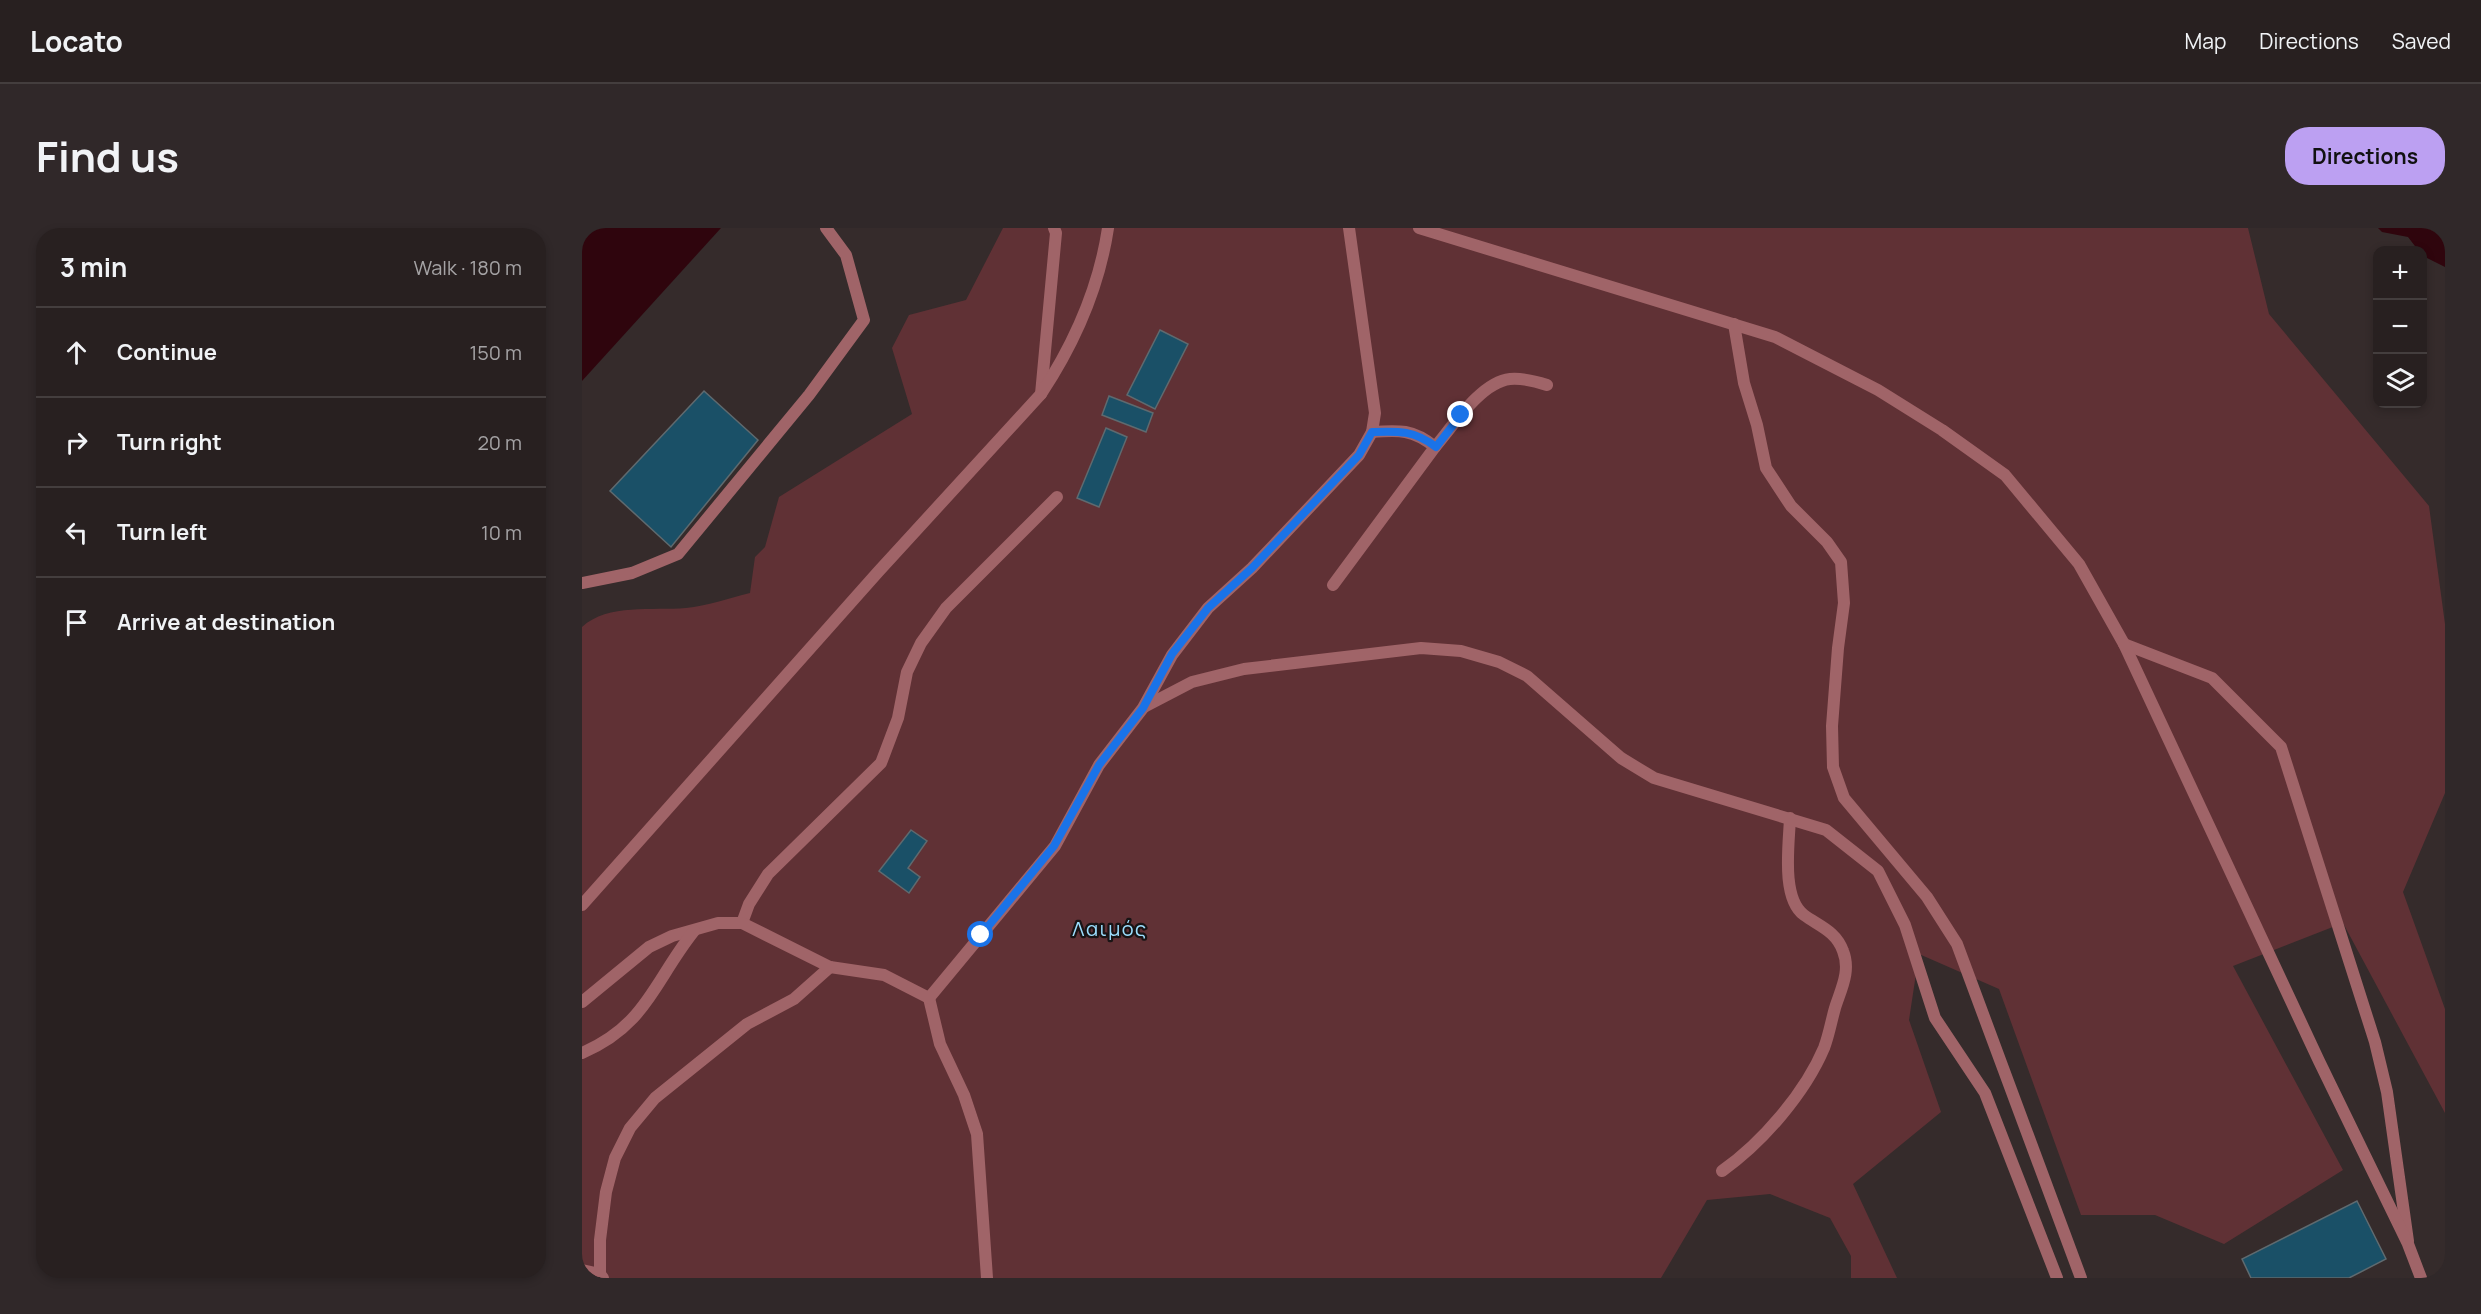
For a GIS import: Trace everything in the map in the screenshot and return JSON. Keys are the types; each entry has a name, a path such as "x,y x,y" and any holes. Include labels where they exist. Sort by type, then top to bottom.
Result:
{"street":[{"path":"582,583 632,573 678,554 809,395 864,320 846,255 826,228"},
{"path":"1041,394 1056,233 1054,228"},
{"path":"582,905 878,572 1041,394 1060,366 1085,313 1105,248 1108,228"},
{"path":"929,998 1054,846 1099,765 1143,708 1172,654 1208,608 1252,568 1359,455 1372,432 1375,413 1349,228"},
{"path":"1419,228 1775,337 1870,386 1942,430 2005,476 2079,564 2124,644 2319,1061 2409,1244 2421,1278"},
{"path":"1734,324 1744,383 1757,425 1766,468 1791,506 1827,542 1841,562 1844,603 1833,715 1833,766 1844,798 1927,897 1957,944 2081,1278"},
{"path":"1333,585 1474,399 1508,379 1529,380 1547,385"},
{"path":"1372,432 1402,430 1425,439 1436,447"},
{"path":"742,923 749,904 768,874 881,763 898,718 907,672 921,643 946,608 1057,497"},
{"path":"2124,644 2212,678 2252,715 2281,747 2375,1042 2387,1092 2409,1244"},
{"path":"1143,708 1192,682 1244,669 1421,648 1461,651 1499,662 1527,676 1621,758 1654,778 1826,830 1878,871 1905,925 1935,1018 1985,1093 2057,1278"},
{"path":"1722,1171 1737,1160 1781,1115 1806,1080 1823,1051 1844,986 1847,967 1843,950 1832,932 1801,914 1787,884 1790,819"},
{"path":"582,1002 649,947 672,936 718,923 742,923 830,967 884,975 929,998 940,1044 964,1095 977,1134 987,1278"},
{"path":"582,1053 597,1047 618,1033 636,1017 650,999 680,948 694,931"},
{"path":"582,1270 601,1276 600,1240 606,1192 615,1158 630,1128 655,1098 747,1024 794,999 830,967"}],"shaded area":[{"path":"582,228 721,228 582,381"},
{"path":"1003,228 2248,228 2269,314 2429,506 2445,624 2445,793 2403,892 2445,1009 2445,1113 2343,923 2233,966 2343,1170 2224,1244 2155,1215 2081,1215 1999,989 1919,954 1909,1020 1941,1112 1853,1184 1897,1278 1851,1278 1851,1256 1830,1218 1770,1194 1707,1200 1661,1278 582,1278 582,627 593,619 618,611 694,607 750,593 755,557 765,547 779,497 912,414 892,348 909,315 966,300"},
{"path":"2378,228 2445,228 2445,267 2427,258 2427,246 2415,246 2408,237 2382,232"}],"building":[{"path":"1160,330 1188,344 1155,409 1127,395"},
{"path":"704,391 758,440 671,547 610,491"},
{"path":"1109,396 1153,413 1146,432 1102,415"},
{"path":"1106,428 1127,437 1099,507 1077,498"},
{"path":"911,830 927,841 908,868 920,877 909,893 879,871"},
{"path":"2357,1201 2386,1259 2349,1278 2251,1278 2242,1259"}],"district":[{"name":"Λαιμός","path":"1110,929"}],"route":[{"path":"981,935 1054,846 1099,765 1143,708 1172,654 1208,608 1252,568 1359,455 1372,432 1402,430 1415,434 1436,447 1461,415"}]}
